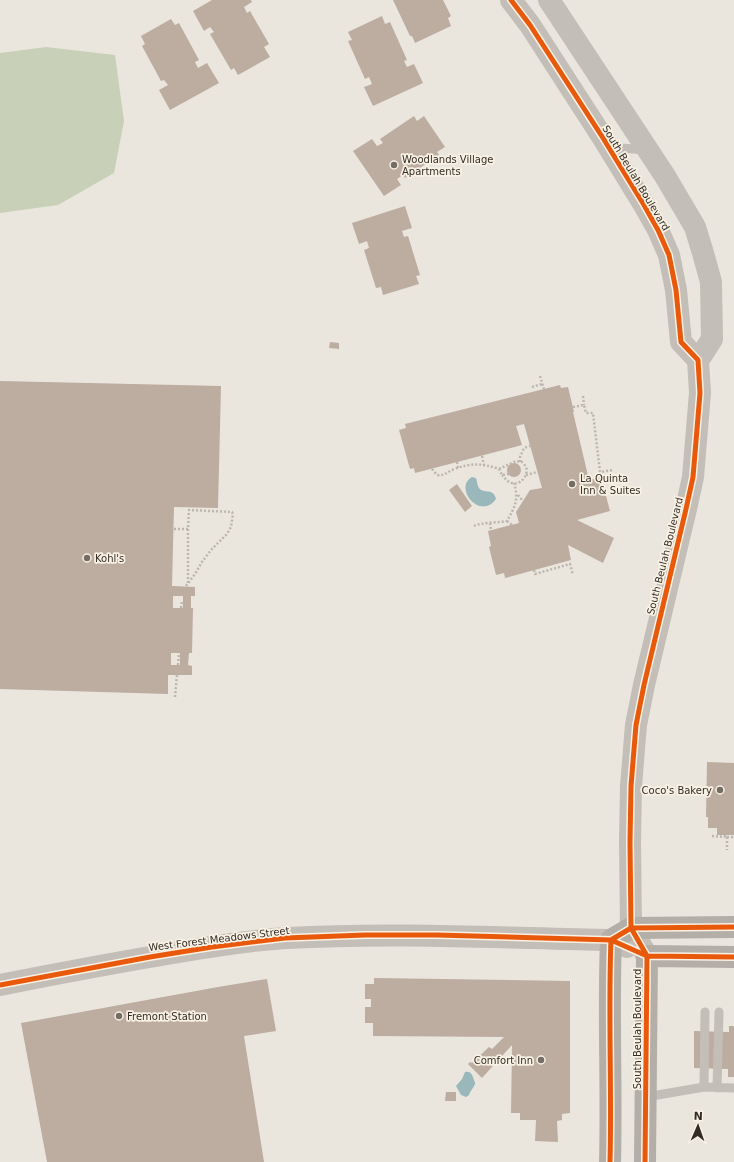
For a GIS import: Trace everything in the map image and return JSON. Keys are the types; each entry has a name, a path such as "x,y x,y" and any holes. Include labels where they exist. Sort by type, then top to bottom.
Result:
{"main road":[{"path":"610,1162 611,940 631,928 734,927"},
{"name":"West Forest Meadows Street","path":"647,956 734,957"},
{"name":"South Beulah Boulevard","path":"645,1162 647,956"}],"street":[{"name":"South Beulah Boulevard","path":"511,0 530,25 603,138 661,236 669,255 676,290 681,342 698,361 700,392 693,477 644,684 636,725 631,786 631,928 647,956"},
{"path":"549,0 665,176 695,227 710,282 712,339 698,361"},
{"name":"West Forest Meadows Street","path":"0,984 189,950 286,938 365,935 423,935 611,940 647,956"}],"lane":[{"path":"603,138 621,148 648,150"},
{"path":"704,1087 705,1012"},
{"path":"717,1088 718,1012"},
{"path":"646,1096 704,1087 734,1088"}],"path":[{"path":"540,376 544,389"},
{"path":"532,387 542,384"},
{"path":"583,396 586,413 593,413 600,472 613,470"},
{"path":"573,407 584,405"},
{"path":"520,462 520,457 524,448 530,446"},
{"path":"482,456 484,465"},
{"path":"432,469 437,475 442,476 452,470 469,464 484,465 499,469 516,461 522,462 526,467 525,475 517,484 507,481 499,469"},
{"path":"457,462 458,468"},
{"path":"525,475 537,472"},
{"path":"502,475 508,474"},
{"path":"507,521 515,506 517,495 514,484"},
{"path":"517,495 523,501"},
{"path":"189,510 232,512 233,514 231,526 227,534 211,550 187,585 188,529 189,510"},
{"path":"474,526 483,523 507,521 512,525"},
{"path":"490,523 491,530"},
{"path":"174,529 188,529"},
{"path":"534,570 535,574 570,564 573,575"},
{"path":"181,608 182,601"},
{"path":"178,665 179,653"},
{"path":"175,697 177,675"},
{"path":"712,836 734,837"},
{"path":"726,836 727,850"}],"green space":[{"path":"46,47 115,55 124,121 114,173 58,205 0,213 0,53"}],"water":[{"path":"472,477 476,478 480,489 495,495 496,499 490,505 476,505 467,495 465,488 467,482"},
{"path":"465,1072 471,1073 475,1083 469,1095 466,1097 461,1095 456,1086 462,1079"}],"building":[{"path":"212,0 251,0 252,2 244,7 247,13 250,11 269,44 264,47 270,57 238,75 234,68 231,70 210,34 214,32 210,27 204,31 193,11"},
{"path":"393,0 443,0 451,16 448,18 451,26 415,43 412,36 410,36"},
{"path":"382,16 385,24 390,22 407,60 404,61 407,67 414,64 423,83 373,106 364,87 372,84 369,77 365,79 348,41 352,40 348,32"},
{"path":"171,19 175,25 179,23 199,60 195,62 198,68 207,63 219,83 170,110 159,90 168,85 164,80 161,81 142,46 145,44 141,36"},
{"name":"Woodlands Village Apartments","path":"414,116 417,121 424,116 445,147 437,152 439,155 405,178 403,175 397,179 401,185 384,196 353,151 372,139 377,146 383,143 380,139"},
{"name":"Woodlands Village Apartments","path":"405,206 412,228 402,231 404,237 408,236 420,275 416,276 419,284 383,295 381,287 376,288 364,250 369,248 367,241 359,244 352,223"},
{"path":"330,342 339,343 339,349 329,348"},
{"name":"Kohl's","path":"0,381 221,386 218,508 174,507 172,586 195,587 195,596 191,596 191,608 193,608 192,653 189,653 188,665 192,666 192,675 168,675 168,694 0,689","holes":["173,596 183,596 183,608 173,608","171,653 180,653 180,665 171,665"]},
{"name":"La Quinta Inn & Suites","path":"560,385 561,388 568,387 589,480 601,477 610,511 577,520 614,538 603,563 568,545 571,560 505,578 504,573 496,575 489,547 491,546 488,531 519,523 516,512 530,490 542,488 524,424 516,426 522,445 415,473 414,468 410,469 399,430 406,428 405,424"},
{"path":"514,463 519,465 521,470 519,475 514,477 509,475 507,470 509,465"},
{"path":"457,484 472,506 465,512 449,490"},
{"name":"Coco's Bakery","path":"707,762 734,763 734,835 717,835 717,828 708,828 708,817 706,817"},
{"name":"Comfort Inn","path":"374,978 570,981 570,1113 562,1114 562,1120 557,1121 558,1142 535,1141 536,1120 520,1120 520,1113 511,1113 512,1045 482,1078 468,1064 470,1062 472,1063 489,1047 492,1049 504,1037 373,1036 373,1023 365,1023 365,1007 371,1007 371,999 365,999 365,984 374,984"},
{"path":"267,979 276,1031 244,1036 264,1162 47,1162 21,1023"},
{"path":"729,1026 734,1026 734,1077 728,1077 728,1069 694,1068 694,1031 729,1032"},
{"path":"446,1092 456,1092 456,1101 445,1101"}],"cycle path":[{"path":"511,0 530,25 603,138 658,230 669,255 676,290 681,342 698,360 700,393 693,477 644,685 636,725 631,786 631,928 647,956 645,1162"},
{"path":"611,940 631,928 734,927"},
{"path":"0,985 150,957 212,947 285,938 365,935 437,935 611,940 647,956 734,957"},
{"path":"610,1162 611,940"}],"place":[{"name":"Woodlands Village Apartments","path":"394,165"},
{"name":"La Quinta Inn & Suites","path":"572,484"},
{"name":"Kohl's","path":"87,558"},
{"name":"Coco's Bakery","path":"720,790"},
{"name":"Fremont Station","path":"119,1016"},
{"name":"Comfort Inn","path":"541,1060"}]}
